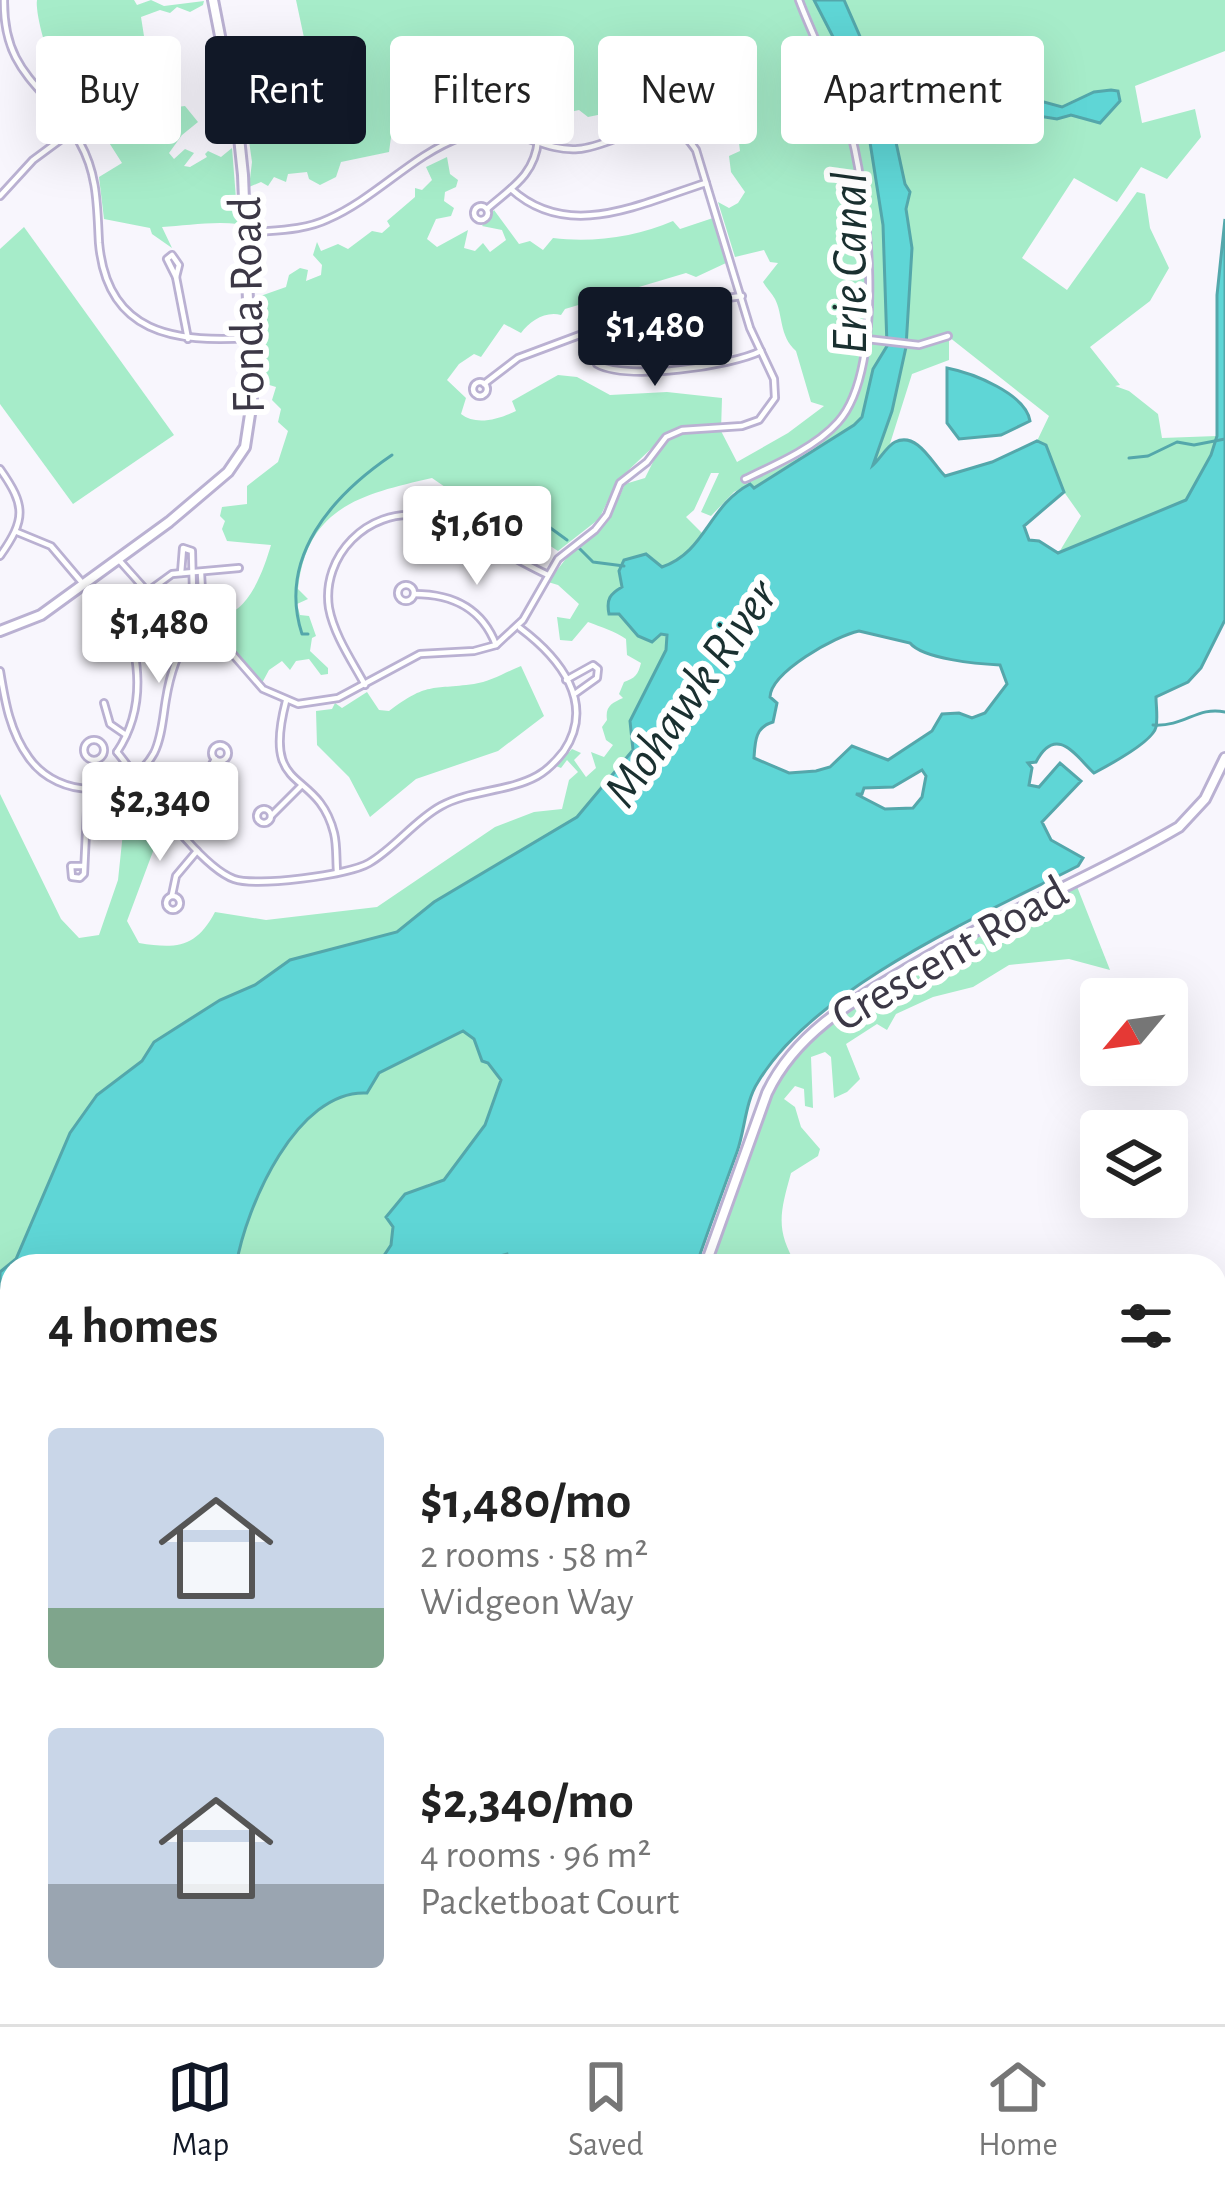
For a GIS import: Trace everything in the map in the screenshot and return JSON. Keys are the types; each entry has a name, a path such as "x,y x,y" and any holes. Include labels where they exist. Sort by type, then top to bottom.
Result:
{"street":[{"path":"4,0 7,34 17,63 36,86"},
{"name":"Fonda Road","path":"0,631 41,615 119,560 210,490 241,454 252,414 238,128 213,0"},
{"path":"745,479 837,422 862,376 867,339 865,200 858,160 836,87 799,0"},
{"path":"119,560 169,616 223,644 263,689 286,701 320,704 420,653 474,651 496,645 518,627 558,559 607,515 620,483 647,462 666,437 682,430 742,426 759,420 775,398 774,379 691,142 670,129 650,129 577,149 555,144"},
{"path":"0,196 55,144"},
{"path":"80,144 91,167 100,248 112,292 140,322 163,334 188,339 250,338"},
{"path":"243,233 304,227 330,219 447,144"},
{"path":"487,209 527,173 537,144"},
{"path":"511,189 537,210 576,218 706,183"},
{"path":"176,277 188,339"},
{"path":"484,384 518,358 652,308 742,296"},
{"path":"582,334 597,364 619,371 739,362 761,351"},
{"path":"867,339 908,344 948,336"},
{"path":"0,469 20,507 17,532 0,556"},
{"path":"365,685 336,629 328,602 341,552 368,526 407,514 435,519 548,575"},
{"path":"17,532 46,542 84,585"},
{"path":"182,573 182,549 190,548 191,592 199,595 201,572"},
{"path":"103,648 103,627 172,574 239,568"},
{"path":"414,594 447,597 468,606 490,629 496,645"},
{"path":"106,757 116,752 126,734 139,680 138,656 124,610"},
{"path":"116,752 211,868 244,882 337,872 372,862 444,804 506,788 546,770 559,757 577,726 578,706 541,645 518,627"},
{"path":"0,671 10,724 32,763 54,780 88,790 118,784 135,774 157,747 173,668 191,629"},
{"path":"566,680 593,665 598,669 598,677 574,695"},
{"path":"286,701 279,754 283,766 327,818 334,833 337,872"},
{"path":"104,703 110,724 126,734"},
{"name":"Crescent Road","path":"709,1254 767,1093 780,1069 816,1028 949,944 1179,826 1205,799 1225,758"},
{"path":"170,816 198,788 214,759"},
{"path":"271,816 301,786"},
{"path":"82,866 88,790"},
{"path":"172,895 176,876 197,850"}],"green space":[{"path":"37,0 134,0 137,5 151,0 164,6 204,1 190,12 177,7 170,13 160,10 141,17 144,36 43,36"},
{"path":"296,0 1225,0 1225,51 1135,86 1142,123 1195,109 1201,137 1167,179 1141,167 1117,202 1074,178 1022,258 1067,290 1137,192 1145,194 1150,228 1169,268 1150,301 1090,347 1120,385 1115,386 1158,414 1162,438 1217,436 1186,500 1058,554 1081,516 1064,492 1046,445 1037,441 1049,416 949,337 949,360 912,374 888,450 876,466 753,488 750,484 734,492 711,516 701,512 719,473 711,473 686,517 703,534 684,555 662,567 653,558 624,560 619,570 624,579 619,614 638,636 667,635 666,650 630,720 633,750 577,817 434,902 397,932 290,960 154,1042 142,1061 97,1095 50,1178 19,1254 0,1254 0,794 61,919 79,938 99,935 118,880 124,823 155,846 127,921 139,943 184,943 200,933 215,912 266,920 377,907 495,827 534,812 562,809 569,780 578,772 567,760 561,768 556,766 572,749 581,753 574,760 586,777 596,768 591,752 604,757 613,745 602,727 608,708 623,698 619,694 624,682 636,676 641,663 627,655 626,639 588,622 572,641 560,640 557,617 570,619 579,604 548,582 571,552 609,520 625,484 645,478 658,452 653,447 618,480 599,519 558,551 519,532 506,513 474,507 432,478 383,490 342,508 313,539 298,589 308,599 297,604 300,615 309,616 316,636 310,651 328,668 328,674 321,675 309,659 296,661 290,670 282,661 262,683 225,641 195,627 198,617 231,612 241,605 257,582 271,545 227,541 220,516 222,507 247,504 247,486 278,462 288,431 278,422 281,409 272,400 276,387 256,381 252,299 286,287 289,275 300,268 308,270 306,281 321,275 322,265 313,255 317,242 321,251 338,244 348,249 372,231 382,233 390,226 387,221 415,197 415,188 422,190 432,180 426,167 447,157 450,174 458,180 456,187 445,192 444,201 454,208 451,216 436,219 427,239 437,247 468,230 464,248 475,251 483,243 490,252 506,240 502,230 482,226 494,210 519,244 530,241 543,250 553,238 614,237 673,221 680,229 713,218 726,263 696,277 686,273 565,309 561,315 544,316 521,333 504,324 481,357 474,354 459,364 447,380 466,398 461,414 467,418 495,419 516,411 512,401 558,375 577,377 610,395 667,392 722,398 721,431 737,462 824,406 811,402 796,351 763,282 778,263 770,262 764,250 735,257 718,202 729,208 738,203 745,192 731,172 729,156 740,151 739,144 757,144 757,36 598,36 598,115 588,117 574,111 574,36 390,36 389,152 341,162 336,177 320,185 307,172 288,174 286,182 274,177 268,186 261,182 249,187 249,144 366,144 366,36 304,36"},
{"path":"181,106 185,106 198,122 182,135"},
{"path":"110,144 176,144 169,153 174,159 185,149 194,153 184,166 190,167 207,157 208,151 221,157 232,148 238,224 162,227 172,248 150,228 104,219 99,177 122,163"},
{"path":"24,227 174,435 73,504 0,404 0,249"},
{"path":"521,666 544,716 498,751 416,779 370,817 349,777 317,745 316,711 332,709 335,703 342,708 367,692 379,710 389,711 421,691 480,683"},
{"path":"1076,884 1110,970 1069,959 1009,965 973,987 933,997 896,1014 887,1030 877,1024 846,1044 860,1079 834,1098 831,1057 825,1052 811,1057 813,1108 805,1106 804,1089 795,1086 784,1099 795,1107 801,1127 820,1149 818,1156 791,1173 782,1221 791,1254 713,1254 739,1169 780,1078 836,1019 958,943"},
{"path":"463,1031 474,1039 482,1061 501,1080 485,1125 444,1180 428,1184 393,1227 385,1254 239,1254 263,1184 297,1131 318,1110 342,1097 367,1093 379,1074"}],"water":[{"path":"814,0 844,0 860,36 833,36"},
{"path":"1118,91 1120,101 1100,123 1071,115 1044,117 1044,102 1062,107 1094,92"},
{"name":"Mohawk River","path":"870,144 896,144 910,192 906,209 912,248 906,347 892,411 873,465 892,444 903,440 918,445 945,476 992,462 1037,441 1046,445 1064,492 1024,526 1029,540 1058,553 1186,500 1211,455 1217,436 1217,295 1225,219 1225,620 1201,668 1188,682 1156,697 1157,723 1139,746 1094,773 1059,744 1028,763 1032,768 1029,785 1039,787 1060,763 1081,781 1042,822 1051,840 1083,858 1078,866 903,957 818,1015 784,1047 754,1090 700,1254 385,1254 393,1227 386,1217 405,1194 444,1180 485,1125 501,1080 482,1061 474,1039 463,1031 379,1073 367,1093 342,1097 318,1110 297,1130 263,1184 239,1254 18,1254 70,1133 97,1095 142,1061 154,1042 290,960 397,932 434,902 577,817 633,750 630,721 666,650 667,635 652,642 638,636 619,614 609,614 610,598 622,587 619,571 624,560 646,554 662,567 677,560 736,493 750,484 754,488 854,425 862,417 873,369 887,346 883,225","holes":["859,631 910,643 938,657 1000,665 1007,684 985,713 972,718 942,714 932,731 888,760 852,746 830,767 789,773 754,758 759,731 773,722 777,703 770,697 773,687 792,666 821,647","922,770 926,776 922,797 913,808 885,809 856,794 864,788 893,787"]},
{"path":"947,368 1009,394 1030,421 1001,435 959,439 947,423"}],"waterway":[{"path":"1129,458 1148,456 1177,442 1194,445 1225,439"},
{"path":"308,634 302,634 296,606 304,554 331,509 392,455"},
{"path":"504,494 567,540"},
{"path":"579,548 593,562 624,566"},
{"path":"1153,725 1225,712"}],"water label":[{"name":"Erie Canal","path":"848,263"}]}
